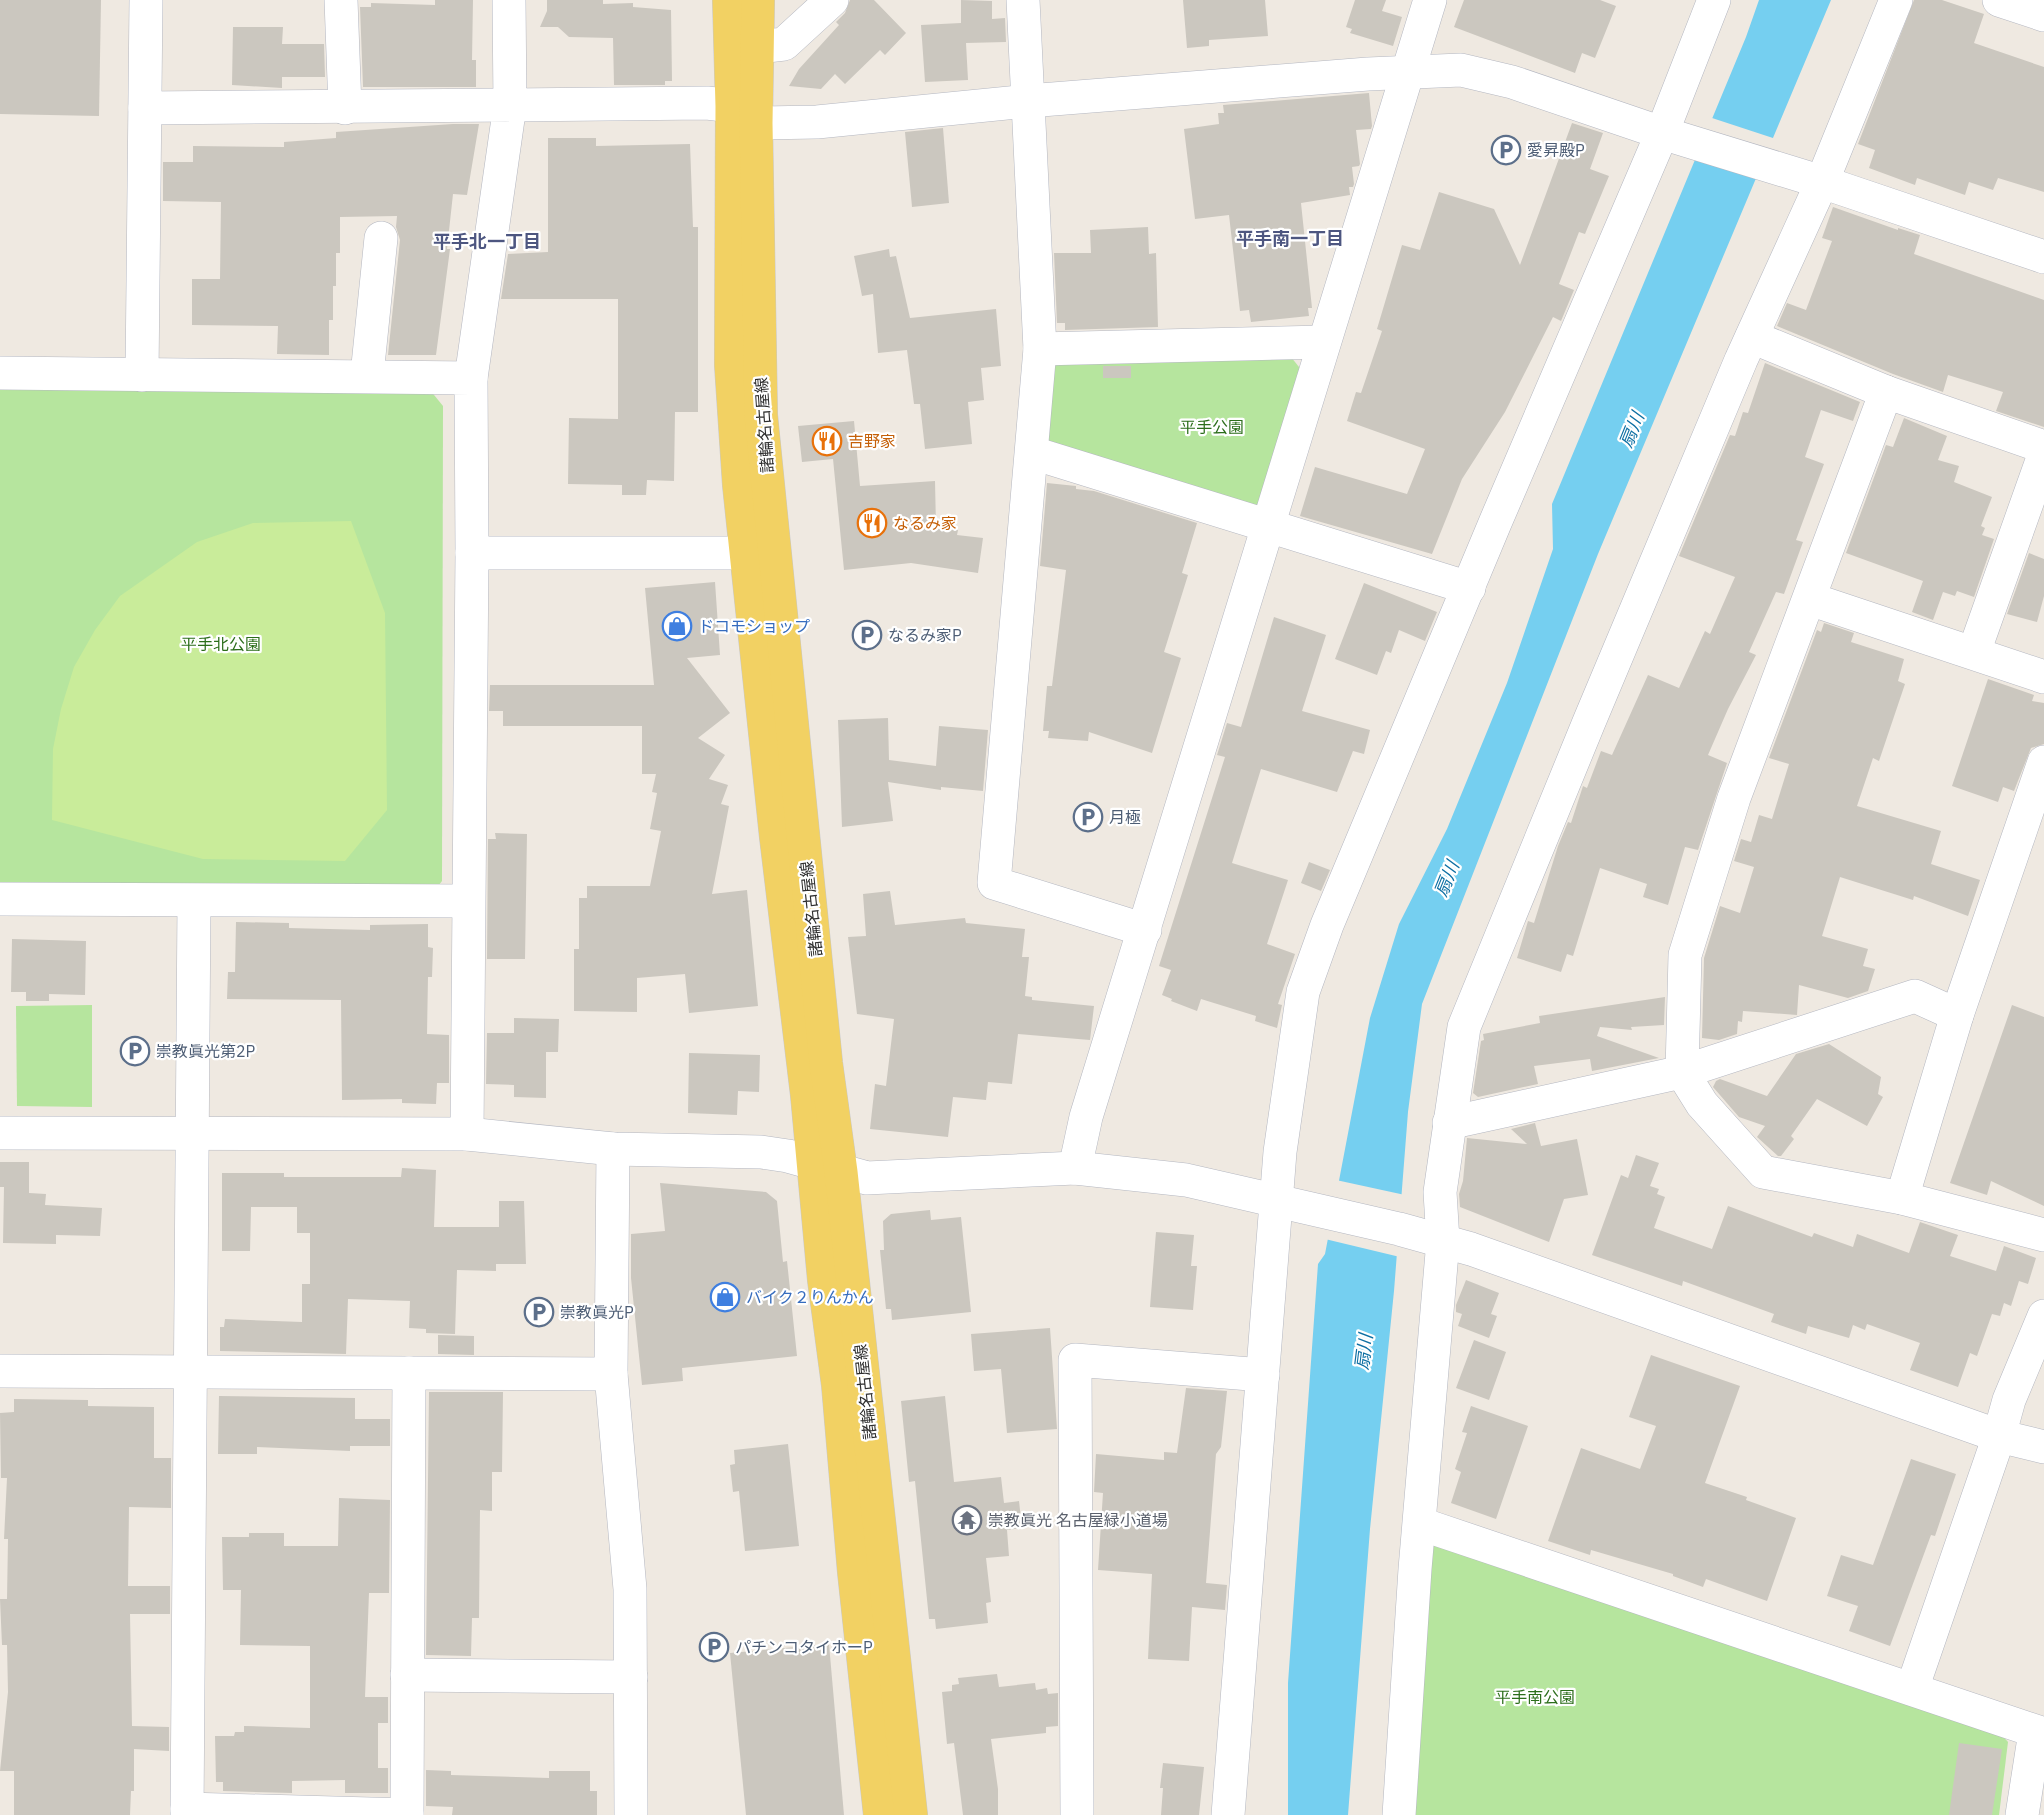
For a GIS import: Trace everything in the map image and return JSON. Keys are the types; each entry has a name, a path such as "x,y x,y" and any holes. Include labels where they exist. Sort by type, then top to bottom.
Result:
{"main road":[{"name":"諸輪名古屋線","path":"729,0 744,115 761,415 826,1063 827,1167 880,1815"},
{"name":"諸輪名古屋線","path":"758,0 759,47 744,115 731,365 746,553 911,1815"}],"street":[{"path":"142,375 146,0"},
{"path":"342,0 345,108"},
{"path":"467,1134 472,553 471,378 510,105 509,0"},
{"path":"759,47 784,44 832,0"},
{"path":"1023,0 1029,82 1040,349 1033,453 994,884 1145,930"},
{"path":"1075,1168 1086,1117 1430,0"},
{"path":"1228,1815 1280,1152 1303,992 1327,925 1570,345 1662,133 1714,0"},
{"path":"1399,1815 1443,1241 1440,1192 1464,1027 1589,722 1752,337 1812,179 1896,0"},
{"path":"1999,0 2044,15"},
{"path":"145,108 707,103 744,115 817,122 1028,101 1461,70 1512,82 2044,257"},
{"path":"368,375 381,238"},
{"path":"1752,337 1886,392 2044,447"},
{"path":"1040,349 1324,342"},
{"path":"0,373 368,375 471,378"},
{"path":"1886,392 1734,798 1685,955 1682,1072 1702,1104 1763,1172 1902,1198 2044,1235"},
{"path":"1033,453 1469,588"},
{"path":"1974,652 2044,455"},
{"path":"472,553 746,553"},
{"path":"1810,599 2044,677"},
{"path":"1902,1198 1957,1015 2044,762"},
{"path":"0,899 194,902 468,901"},
{"path":"194,902 187,1812 407,1815 409,1373"},
{"path":"1449,1123 1682,1072 1915,996 1957,1015"},
{"path":"0,1133 467,1134 613,1149 761,1152 867,1178 1075,1168 1186,1180 1277,1199 1443,1241 2000,1436 2044,1447"},
{"path":"613,1149 611,1374 630,1589 631,1815"},
{"path":"1912,1689 2000,1436 2009,1400 2044,1316"},
{"path":"1077,1815 1075,1360 1263,1375"},
{"path":"0,1371 611,1374"},
{"path":"1421,1524 2039,1733 2022,1815"},
{"path":"407,1675 631,1677"}],"green space":[{"name":"平手公園","path":"1287,352 1303,372 1263,506 1248,513 1051,452 1044,437 1048,374 1063,358"},
{"name":"平手北公園","path":"0,387 430,390 443,406 442,881 435,890 0,886"},
{"path":"351,521 385,613 387,810 345,861 203,859 52,820 53,749 61,709 74,667 95,630 120,596 197,542 253,523"},
{"path":"92,1005 92,1107 17,1106 16,1006"},
{"name":"平手南公園","path":"1441,1540 2000,1733 2008,1742 1999,1815 1405,1815 1432,1545"}],"water":[{"name":"扇川","path":"1759,0 1831,0 1598,554 1422,1004 1408,1112 1394,1291 1370,1529 1348,1815 1288,1815 1288,1683 1318,1264 1325,1254 1370,1018 1399,924 1447,829 1507,683 1553,549 1552,504 1746,37"}],"pier":[{"path":"1709,117 1776,139 1759,180 1692,158"},
{"path":"1336,1180 1405,1195 1400,1257 1325,1239"}],"building":[{"path":"0,0 101,0 99,116 0,114"},
{"path":"435,0 473,0 472,60 476,60 476,87 363,87 360,7 371,7 371,3 435,5"},
{"path":"547,0 603,0 603,4 633,3 633,7 671,10 672,81 665,81 665,85 614,85 613,38 569,37 558,27 540,27 547,11"},
{"path":"850,0 874,0 906,33 885,55 880,50 845,84 835,74 821,89 789,86 799,69 839,25 836,22 845,13"},
{"path":"961,0 992,1 992,19 1005,18 1006,42 966,43 968,80 925,82 921,25 961,23"},
{"path":"1183,0 1265,0 1268,36 1209,40 1209,46 1187,48"},
{"path":"1355,0 1386,0 1382,11 1402,17 1393,46 1350,33 1352,29 1346,27"},
{"path":"1464,0 1600,0 1616,6 1595,58 1582,53 1575,73 1454,27"},
{"path":"1914,0 1942,0 1984,14 1974,43 2044,67 2044,192 1998,178 1993,190 1969,182 1965,195 1917,178 1915,185 1869,168 1875,150 1858,144"},
{"path":"233,27 283,27 282,44 324,44 325,77 282,77 282,88 232,85"},
{"path":"1369,93 1372,126 1371,129 1356,130 1360,164 1352,167 1354,184 1353,187 1349,187 1350,195 1301,203 1312,308 1308,308 1309,316 1251,322 1249,310 1240,311 1229,215 1195,219 1184,129 1219,124 1218,113 1224,113 1223,105"},
{"path":"1572,123 1603,133 1590,169 1609,176 1585,234 1579,232 1559,284 1574,290 1561,321 1553,317 1505,412 1462,479 1432,554 1300,516 1315,467 1407,494 1425,449 1347,421 1356,392 1361,393 1382,331 1377,329 1402,245 1420,250 1439,192 1494,209 1520,265"},
{"path":"479,124 467,195 453,194 447,249 450,249 436,355 388,355 400,240 396,227 397,216 340,217 340,253 336,253 333,320 329,320 329,355 277,354 278,326 192,325 192,279 220,279 221,202 163,201 163,162 193,162 193,146 284,147 284,142 336,138 336,132"},
{"path":"943,128 949,203 912,207 905,132"},
{"path":"548,138 596,138 596,146 690,144 693,227 698,227 698,412 675,412 674,481 647,480 646,495 622,495 622,485 568,484 569,418 618,419 618,299 501,299 508,254 548,252"},
{"path":"1833,207 1898,230 1898,228 1920,235 1914,254 2044,300 2044,427 1996,411 2003,392 1948,375 1943,392 1777,326 1787,303 1806,310 1832,241 1822,238"},
{"path":"1148,227 1149,254 1156,253 1158,327 1065,330 1065,323 1057,323 1054,253 1091,253 1090,230"},
{"path":"889,249 890,257 896,256 910,318 996,309 1001,366 981,368 984,400 968,402 972,444 925,449 920,404 914,404 907,350 878,353 873,294 862,296 854,256"},
{"path":"1765,363 1860,402 1853,421 1821,410 1805,457 1824,464 1796,540 1803,542 1784,594 1776,592 1749,652 1756,655 1728,709 1708,755 1727,763 1698,850 1685,847 1668,905 1643,897 1647,884 1600,868 1573,956 1567,954 1561,972 1517,958 1528,921 1534,923 1558,846 1568,822 1571,823 1583,786 1587,788 1601,751 1612,755 1648,675 1679,688 1705,631 1710,634 1735,577 1679,556 1730,435 1735,436 1743,412 1748,413"},
{"path":"1103,366 1131,366 1131,378 1103,378"},
{"path":"1904,418 1947,436 1938,460 1959,466 1954,482 1992,497 1981,526 1985,528 1982,535 1994,539 1974,597 1957,591 1955,596 1943,592 1933,620 1912,612 1923,581 1846,553 1886,445 1893,447"},
{"path":"854,421 860,486 935,481 936,527 958,530 957,535 983,538 978,573 911,563 844,570 833,459 802,462 798,426"},
{"path":"1047,483 1076,486 1076,489 1094,491 1197,523 1182,573 1188,575 1164,652 1181,658 1152,753 1089,732 1088,741 1048,738 1049,731 1043,731 1047,686 1052,686 1066,570 1040,566"},
{"path":"2029,553 2044,559 2044,596 2037,622 2007,614"},
{"path":"715,582 720,655 687,658 730,713 698,738 725,755 709,779 728,785 721,804 729,806 712,894 747,890 758,1006 689,1013 685,974 637,978 637,1012 574,1011 574,949 579,949 579,898 587,898 587,886 650,886 661,831 650,829 657,793 652,792 656,774 642,774 642,726 503,726 503,711 489,711 490,685 654,685 645,588"},
{"path":"1364,583 1437,612 1425,641 1399,630 1391,653 1386,651 1377,675 1335,659"},
{"path":"1274,617 1326,635 1302,711 1370,730 1364,754 1353,751 1337,792 1261,769 1232,863 1288,880 1267,944 1295,954 1278,1004 1282,1005 1277,1028 1255,1021 1256,1016 1201,999 1197,1011 1171,1001 1172,999 1162,995 1171,970 1159,966 1225,757 1217,755 1227,723 1241,727"},
{"path":"1824,623 1854,633 1851,642 1904,659 1898,681 1905,684 1879,761 1873,758 1857,806 1941,831 1931,864 1980,880 1968,916 1914,896 1913,900 1840,877 1822,936 1868,949 1863,966 1875,969 1868,991 1848,998 1799,985 1797,1015 1743,1011 1742,1022 1738,1021 1737,1034 1719,1040 1702,1038 1704,958 1720,906 1740,913 1754,867 1734,861 1741,839 1751,842 1759,815 1772,819 1789,764 1769,758 1817,630 1821,632"},
{"path":"1988,679 2034,695 2032,701 2044,703 2044,744 2031,748 2014,791 2003,787 1998,802 1952,786"},
{"path":"888,718 889,760 936,766 939,726 988,730 983,791 941,787 941,790 888,782 893,821 842,827 838,720"},
{"path":"495,833 527,834 525,959 487,959 488,839 496,839"},
{"path":"1309,862 1330,870 1321,891 1301,883"},
{"path":"890,891 895,925 965,918 966,923 1025,929 1022,957 1029,957 1025,996 1032,997 1032,1000 1094,1006 1090,1040 1018,1034 1012,1084 988,1082 986,1100 953,1097 948,1137 870,1129 875,1084 886,1086 894,1019 857,1014 848,937 866,936 863,894"},
{"path":"236,922 289,923 289,928 370,930 370,925 428,924 428,947 433,948 432,977 428,977 427,1034 449,1035 449,1083 437,1083 436,1104 402,1103 402,1099 342,1100 341,1000 227,999 228,972 235,972"},
{"path":"12,939 86,941 85,995 49,994 49,1001 26,1001 26,992 11,992"},
{"path":"1665,997 1664,1025 1631,1027 1632,1030 1600,1027 1597,1036 1659,1058 1592,1071 1590,1059 1534,1066 1538,1084 1478,1097 1473,1093 1481,1041 1484,1040 1483,1034 1540,1023 1539,1016"},
{"path":"2012,1005 2044,1017 2044,1206 1991,1181 1987,1195 1950,1183"},
{"path":"514,1018 559,1019 558,1052 546,1052 546,1098 514,1097 514,1085 486,1084 487,1033 514,1033"},
{"path":"1829,1044 1881,1077 1878,1094 1883,1097 1867,1126 1817,1099 1791,1136 1794,1139 1781,1156 1778,1156 1757,1137 1765,1126 1739,1117 1713,1087 1720,1079 1767,1096 1796,1054"},
{"path":"689,1053 760,1055 759,1092 738,1091 737,1115 688,1113"},
{"path":"1535,1123 1541,1146 1577,1139 1588,1195 1564,1199 1549,1242 1460,1207 1459,1194 1463,1181 1467,1138 1527,1144 1511,1129"},
{"path":"1636,1155 1659,1163 1650,1186 1659,1189 1657,1194 1665,1197 1654,1228 1712,1249 1728,1206 1812,1237 1814,1233 1853,1247 1857,1234 1909,1253 1920,1222 1958,1235 1950,1256 1996,1271 2004,1246 2036,1258 2028,1284 2019,1281 2011,1306 2004,1303 2000,1316 1992,1314 1977,1356 1970,1353 1958,1387 1910,1370 1920,1343 1867,1324 1865,1330 1853,1325 1849,1338 1808,1326 1806,1334 1771,1322 1774,1314 1683,1281 1682,1286 1592,1255 1621,1175 1628,1178"},
{"path":"0,1162 29,1162 29,1193 46,1194 45,1205 102,1208 100,1236 56,1235 56,1244 3,1243 4,1187 0,1187"},
{"path":"402,1168 436,1170 434,1227 499,1227 499,1201 524,1201 526,1264 496,1264 496,1271 457,1270 455,1334 426,1333 426,1329 409,1328 410,1301 348,1299 346,1354 220,1351 220,1327 224,1327 225,1319 302,1322 302,1284 310,1284 310,1233 297,1233 297,1207 251,1207 250,1251 222,1251 222,1173 284,1173 284,1177 401,1177"},
{"path":"660,1183 766,1192 777,1201 783,1262 787,1261 797,1356 682,1368 683,1381 642,1385 631,1278 631,1234 665,1231"},
{"path":"930,1210 931,1220 961,1217 971,1312 892,1320 891,1309 886,1309 880,1250 884,1250 883,1221 891,1214"},
{"path":"1156,1232 1194,1235 1191,1266 1197,1266 1193,1310 1150,1307"},
{"path":"1466,1280 1499,1293 1491,1314 1497,1316 1489,1338 1458,1326 1462,1314 1456,1312 1456,1305"},
{"path":"1050,1328 1057,1429 1007,1433 1001,1369 974,1371 971,1334"},
{"path":"438,1335 474,1336 474,1355 438,1354"},
{"path":"1474,1340 1506,1352 1489,1400 1456,1388"},
{"path":"1651,1355 1740,1386 1705,1483 1747,1497 1746,1500 1796,1518 1767,1601 1706,1579 1703,1587 1673,1576 1673,1574 1591,1550 1590,1555 1548,1541 1581,1448 1640,1469 1656,1426 1629,1417"},
{"path":"1186,1388 1227,1391 1221,1447 1216,1454 1206,1583 1227,1585 1225,1610 1192,1607 1189,1661 1148,1659 1152,1574 1098,1570 1103,1493 1094,1492 1096,1454 1164,1460 1164,1452 1177,1453"},
{"path":"429,1392 503,1392 502,1472 492,1472 492,1511 480,1510 479,1618 472,1618 471,1656 426,1655"},
{"path":"219,1396 355,1398 355,1419 390,1419 390,1446 350,1446 350,1451 257,1447 257,1454 218,1454"},
{"path":"945,1396 954,1482 1001,1477 1004,1503 1019,1501 1022,1528 1007,1530 1009,1556 986,1558 991,1602 986,1603 988,1623 936,1629 935,1619 929,1619 915,1481 909,1482 901,1401"},
{"path":"14,1399 88,1400 88,1406 154,1407 154,1458 171,1458 171,1508 129,1507 128,1586 170,1586 170,1614 130,1614 132,1726 169,1727 169,1751 134,1749 134,1791 131,1791 130,1815 14,1815 14,1771 0,1771 8,1692 7,1645 2,1645 0,1599 7,1599 8,1539 4,1539 7,1478 1,1478 0,1413 14,1412"},
{"path":"1471,1406 1528,1426 1496,1519 1451,1503 1461,1472 1455,1469 1467,1433 1462,1432"},
{"path":"788,1444 799,1546 745,1551 739,1491 733,1492 730,1465 735,1464 734,1450"},
{"path":"1911,1459 1956,1474 1935,1536 1931,1535 1890,1646 1849,1631 1858,1606 1827,1596 1841,1555 1873,1565"},
{"path":"339,1498 390,1500 389,1593 369,1593 365,1697 388,1697 388,1723 378,1723 378,1768 388,1768 388,1793 345,1793 345,1780 292,1781 292,1793 223,1791 223,1782 216,1782 215,1736 234,1736 235,1732 244,1732 244,1726 310,1728 310,1646 240,1645 241,1590 223,1590 222,1537 249,1537 249,1533 284,1533 284,1546 338,1546"},
{"path":"829,1644 844,1815 746,1815 730,1653"},
{"path":"997,1674 999,1687 1035,1683 1036,1690 1047,1688 1048,1694 1058,1693 1058,1726 1046,1727 1046,1733 991,1739 998,1789 998,1815 963,1815 954,1743 947,1744 942,1692 952,1691 952,1685 959,1684 958,1678"},
{"path":"1959,1743 2002,1749 1992,1815 1949,1815"},
{"path":"1163,1763 1204,1767 1199,1815 1161,1815 1163,1788 1160,1788"},
{"path":"426,1770 451,1771 451,1775 549,1778 549,1771 590,1771 590,1791 597,1791 597,1815 452,1815 453,1807 426,1806"}],"place":[{"name":"愛昇殿P","path":"1506,150"},
{"name":"吉野家","path":"827,441"},
{"name":"なるみ家","path":"872,523"},
{"name":"ドコモショップ","path":"677,626"},
{"name":"なるみ家P","path":"867,635"},
{"name":"月極","path":"1088,817"},
{"name":"崇教眞光第2P","path":"135,1051"},
{"name":"バイク２りんかん","path":"725,1297"},
{"name":"崇教眞光P","path":"539,1312"},
{"name":"崇教眞光 名古屋緑小道場","path":"967,1520"},
{"name":"パチンコタイホーP","path":"714,1647"}],"district":[{"name":"平手南一丁目","path":"1290,239"},
{"name":"平手北一丁目","path":"487,242"}]}
